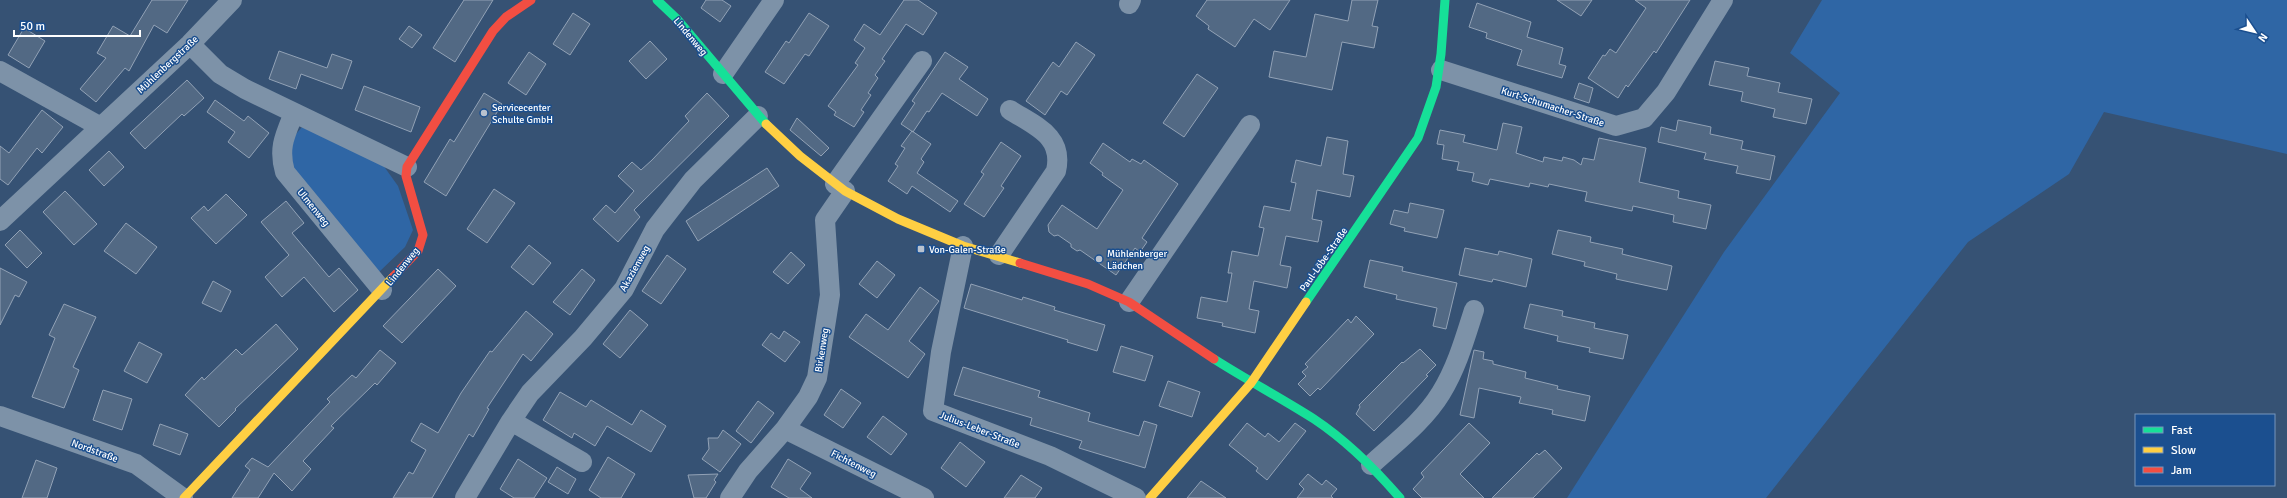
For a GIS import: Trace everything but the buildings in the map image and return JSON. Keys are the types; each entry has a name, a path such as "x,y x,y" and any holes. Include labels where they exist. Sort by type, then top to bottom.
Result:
{"street":[{"name":"Mühlenbergstraße","path":"0,221 99,126 190,44 232,0"},
{"path":"190,44 220,74 245,89 407,167 494,31 506,17 530,0"},
{"name":"Lindenweg","path":"657,0 677,19 758,116"},
{"path":"723,74 774,0"},
{"name":"Paul-Löbe-Straße","path":"1150,498 1187,458 1251,382 1412,149 1428,118 1441,70 1445,0"},
{"name":"Kurt-Schumacher-Straße","path":"1441,70 1616,126 1644,118 1666,92 1723,0"},
{"name":"Birkenweg","path":"730,498 748,471 785,429 808,397 817,378 830,295 825,220 840,188 922,61"},
{"path":"0,71 99,126"},
{"path":"999,255 1056,171 1060,157 1051,137 1010,110"},
{"name":"Ulmenweg","path":"294,113 282,146 281,158 285,172 382,290"},
{"path":"758,116 800,156 840,188 898,219 963,246 999,255 1088,284 1129,302 1251,382 1315,420 1371,465 1400,498"},
{"name":"Akazienweg","path":"465,498 511,421 530,393 583,338 624,289 655,229 693,180 758,116"},
{"path":"1129,302 1250,125"},
{"name":"Lindenweg","path":"184,498 382,290 418,250 423,235 406,176 407,167"},
{"name":"Julius-Leber-Straße","path":"963,246 941,352 933,411 1050,456 1136,498"},
{"path":"1371,465 1422,416 1441,392 1455,366 1474,310"},
{"name":"Nordstraße","path":"0,416 136,464 184,498"},
{"path":"511,421 582,462"},
{"name":"Fichtenweg","path":"785,429 924,498"}],"shaded area":[{"path":"1822,0 2287,0 2287,154 2104,112 2069,174 1968,242 1766,498 1567,498 1724,252 1840,93 1790,53"},
{"path":"302,127 383,165 398,186 413,230 405,247 378,273 293,174 291,140"}],"traffic: fast":[{"path":"657,0 677,19 766,124"},
{"path":"1306,302 1418,138 1436,87 1441,54 1445,0"},
{"path":"1214,359 1314,419 1360,456 1400,498"}],"traffic: slow":[{"path":"766,124 800,156 845,191 898,219 963,246 1020,263"},
{"path":"184,498 393,277"},
{"path":"1150,498 1251,383 1306,302"}],"traffic: jam":[{"path":"393,277 418,251 423,235 406,176 407,167 493,31 506,17 531,0"},
{"path":"1020,263 1088,284 1129,302 1214,359"}],"place":[{"name":"Servicecenter Schulte GmbH","path":"484,113"},
{"name":"Von-Galen-Straße","path":"921,249"},
{"name":"Mühlenberger Lädchen","path":"1099,259"}]}
